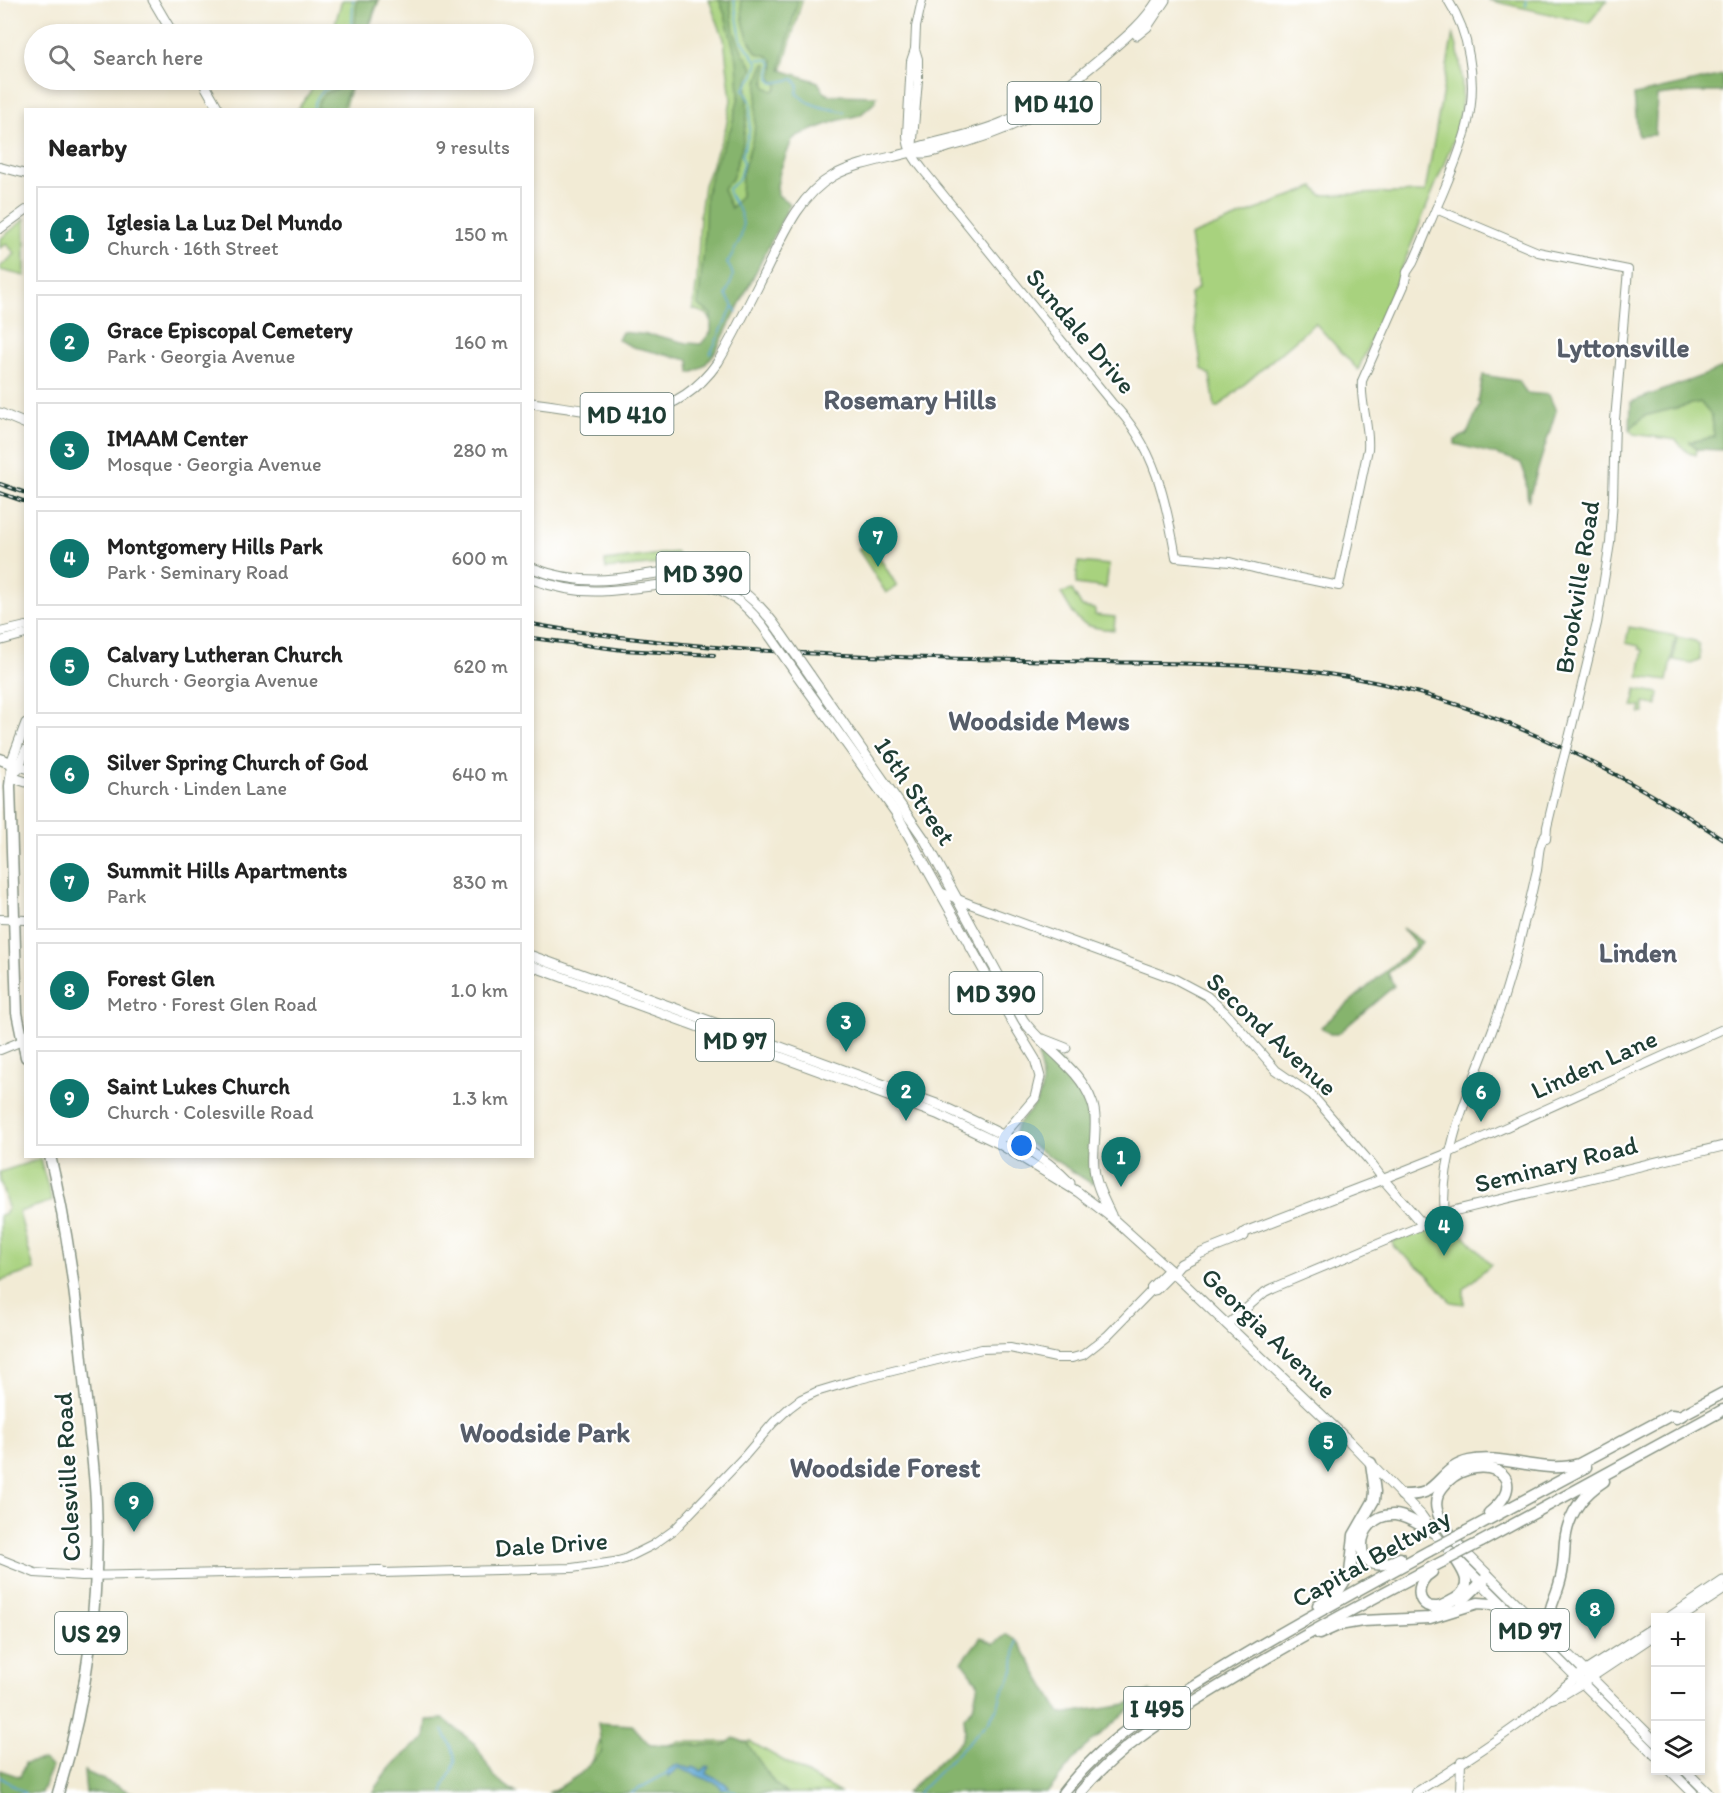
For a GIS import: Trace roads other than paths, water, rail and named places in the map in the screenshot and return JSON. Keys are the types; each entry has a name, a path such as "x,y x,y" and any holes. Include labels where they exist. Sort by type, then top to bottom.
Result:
{"highway":[{"path":"14,764 11,777 20,920 17,1013 24,1040"},
{"path":"0,773 11,777"},
{"name":"Colesville Road","path":"50,1158 60,1196 76,1300 96,1503 94,1600 86,1674 70,1752 57,1793"},
{"name":"Capital Beltway","path":"1063,1793 1090,1761 1125,1730 1267,1641 1723,1393"},
{"name":"Capital Beltway","path":"1080,1793 1100,1770 1134,1741 1233,1677 1341,1614 1481,1542 1723,1410"},
{"path":"1402,1495 1423,1493 1451,1469 1468,1461 1487,1460 1553,1467 1579,1464 1671,1414 1680,1416"},
{"path":"1557,1645 1550,1628 1548,1613 1562,1574 1567,1530 1574,1510 1586,1494 1659,1443"},
{"path":"1267,1641 1339,1590 1348,1580 1354,1535 1374,1500 1371,1463"},
{"path":"1442,1562 1436,1570 1423,1579 1419,1589 1423,1601 1433,1607 1446,1604 1459,1597 1465,1588 1466,1580 1456,1550 1437,1513 1436,1500 1439,1492 1450,1479 1464,1470 1481,1467 1494,1469 1504,1477 1508,1488 1507,1494 1500,1505 1467,1531"},
{"path":"1429,1551 1413,1552 1389,1564 1376,1565 1363,1555 1361,1543 1371,1524 1389,1515 1403,1517 1433,1532"},
{"path":"1437,1616 1459,1604 1485,1580"},
{"path":"1233,1677 1339,1625 1375,1619 1411,1620 1437,1616 1478,1604 1492,1604 1511,1611"}],"main road":[{"path":"153,0 167,24"},
{"path":"160,0 173,24"},
{"name":"MD 410","path":"534,403 606,414 626,414 661,406 690,391 718,362 788,227 803,202 819,185 834,175 855,167 912,152 919,147 1002,123 1051,97 1134,30 1158,0"},
{"name":"MD 410","path":"912,152 921,154 970,142 1000,131 1050,105 1089,76 1147,27 1165,0"},
{"path":"208,90 218,108"},
{"path":"0,412 24,423"},
{"name":"16th Street","path":"534,569 558,576 604,580 680,571 710,576 744,591 763,608 797,675 890,804 1035,1059 1040,1077 1035,1098 1000,1139"},
{"path":"604,580 614,584 638,580 651,585 660,577 705,578 710,576"},
{"name":"16th Street","path":"534,580 556,587 586,591 692,583 726,593 740,601 775,634 810,675 925,840 1017,1012 1036,1036 1067,1065 1088,1092 1094,1105 1095,1175 1112,1218"},
{"path":"14,764 24,730"},
{"path":"14,764 24,752"},
{"path":"11,777 24,781"},
{"name":"Georgia Avenue","path":"534,958 942,1106 1059,1172 1171,1271 1371,1463 1421,1515 1433,1532 1456,1550"},
{"name":"Georgia Avenue","path":"534,967 1000,1139"},
{"path":"1036,1036 1066,1048"},
{"name":"Seminary Road","path":"1423,1225 1444,1214 1723,1146"},
{"path":"1171,1271 1176,1260 1185,1255 1196,1251 1199,1254 1239,1237 1247,1236 1251,1231 1383,1179 1423,1225"},
{"name":"Georgia Avenue","path":"1421,1515 1432,1522 1485,1580 1557,1645 1583,1677 1651,1751"},
{"name":"Georgia Avenue","path":"1485,1580 1511,1611 1651,1738"},
{"path":"1674,1613 1723,1581"},
{"path":"1686,1613 1723,1590"},
{"path":"1583,1677 1651,1629"},
{"path":"1583,1677 1651,1637"},
{"path":"1675,1775 1693,1793"},
{"path":"1690,1775 1708,1793"}],"street":[{"path":"912,152 907,142 911,61 915,49 916,27 922,0"},
{"path":"1430,222 1461,150 1472,107 1473,89 1467,43 1448,0"},
{"name":"Sundale Drive","path":"912,152 924,171 1112,403 1125,416 1142,441 1156,469 1165,499 1176,557 1235,563 1339,586 1368,449 1369,437 1361,396 1362,381 1405,283 1413,274 1413,263 1430,222"},
{"path":"0,167 24,173"},
{"path":"1442,194 1450,215"},
{"path":"1436,209 1507,240 1552,255 1611,267 1618,272 1626,288"},
{"path":"0,229 24,211"},
{"path":"1430,222 1450,215"},
{"name":"Brookville Road","path":"1444,1214 1444,1195 1451,1152 1508,984 1538,861 1546,841 1545,835 1598,615 1610,543 1615,420 1628,270 1611,267"},
{"path":"0,632 24,626"},
{"path":"0,641 24,635"},
{"name":"Second Avenue","path":"940,892 1175,979 1207,996 1226,1013 1276,1070 1312,1095 1383,1179"},
{"path":"0,919 20,920"},
{"name":"Linden Lane","path":"1383,1179 1451,1152 1723,1029"},
{"path":"0,1050 24,1040"},
{"path":"1227,1326 1243,1310 1273,1288 1423,1225"},
{"name":"Dale Drive","path":"0,1559 47,1575 130,1577 572,1568 614,1562 646,1549 674,1530 755,1446 755,1442 801,1399 856,1380 990,1348 1026,1350 1056,1358 1083,1355 1104,1343 1107,1336 1151,1291 1151,1287 1171,1271"},
{"path":"1415,1793 1526,1719 1550,1699 1563,1695 1583,1677"},
{"path":"1460,1793 1461,1761"}],"water":[{"path":"678,1764 702,1771 707,1766 709,1767 707,1774 729,1787 722,1789 718,1784 679,1768 668,1777 668,1770"}],"waterway":[{"path":"352,24 353,0"},
{"path":"734,0 741,39 758,63 754,75 744,89 751,102 749,133 742,155 743,163 738,180 728,189 739,210 743,224 740,238 727,263 733,276 726,295 737,312"},
{"path":"1526,0 1526,6"},
{"path":"758,59 770,60 772,64 769,78 773,83 794,79 798,85 797,94 803,99 820,107 845,112"},
{"path":"314,108 318,96 326,90"},
{"path":"710,354 733,306"},
{"path":"918,1793 989,1721 1010,1679 1014,1667 1016,1641"},
{"path":"443,1730 455,1757 454,1767 445,1783 444,1793"},
{"path":"631,1793 669,1772"},
{"path":"0,1777 25,1793"},
{"path":"724,1787 737,1793"}],"railway":[{"path":"0,484 24,492"},
{"path":"0,493 24,501"},
{"path":"534,624 638,639 780,652 886,657 1244,666 1316,672 1352,678 1433,697 1520,728 1604,768 1723,839"},
{"path":"534,638 623,650 714,655"}],"place":[{"name":"Summit Hills Apartments","path":"878,567"},
{"name":"IMAAM Center","path":"846,1052"},
{"name":"Grace Episcopal Cemetery","path":"906,1121"},
{"name":"Silver Spring Church of God","path":"1481,1122"},
{"name":"Iglesia La Luz Del Mundo","path":"1121,1187"},
{"name":"Montgomery Hills Park","path":"1444,1256"},
{"name":"Calvary Lutheran Church","path":"1328,1472"},
{"name":"Saint Lukes Church","path":"134,1532"},
{"name":"Forest Glen","path":"1595,1639"}],"district":[{"name":"Lyttonsville","path":"1623,347"},
{"name":"Rosemary Hills","path":"910,399"},
{"name":"Woodside Mews","path":"1039,720"},
{"name":"Linden","path":"1638,952"},
{"name":"Woodside Park","path":"545,1432"},
{"name":"Woodside Forest","path":"885,1467"}]}
